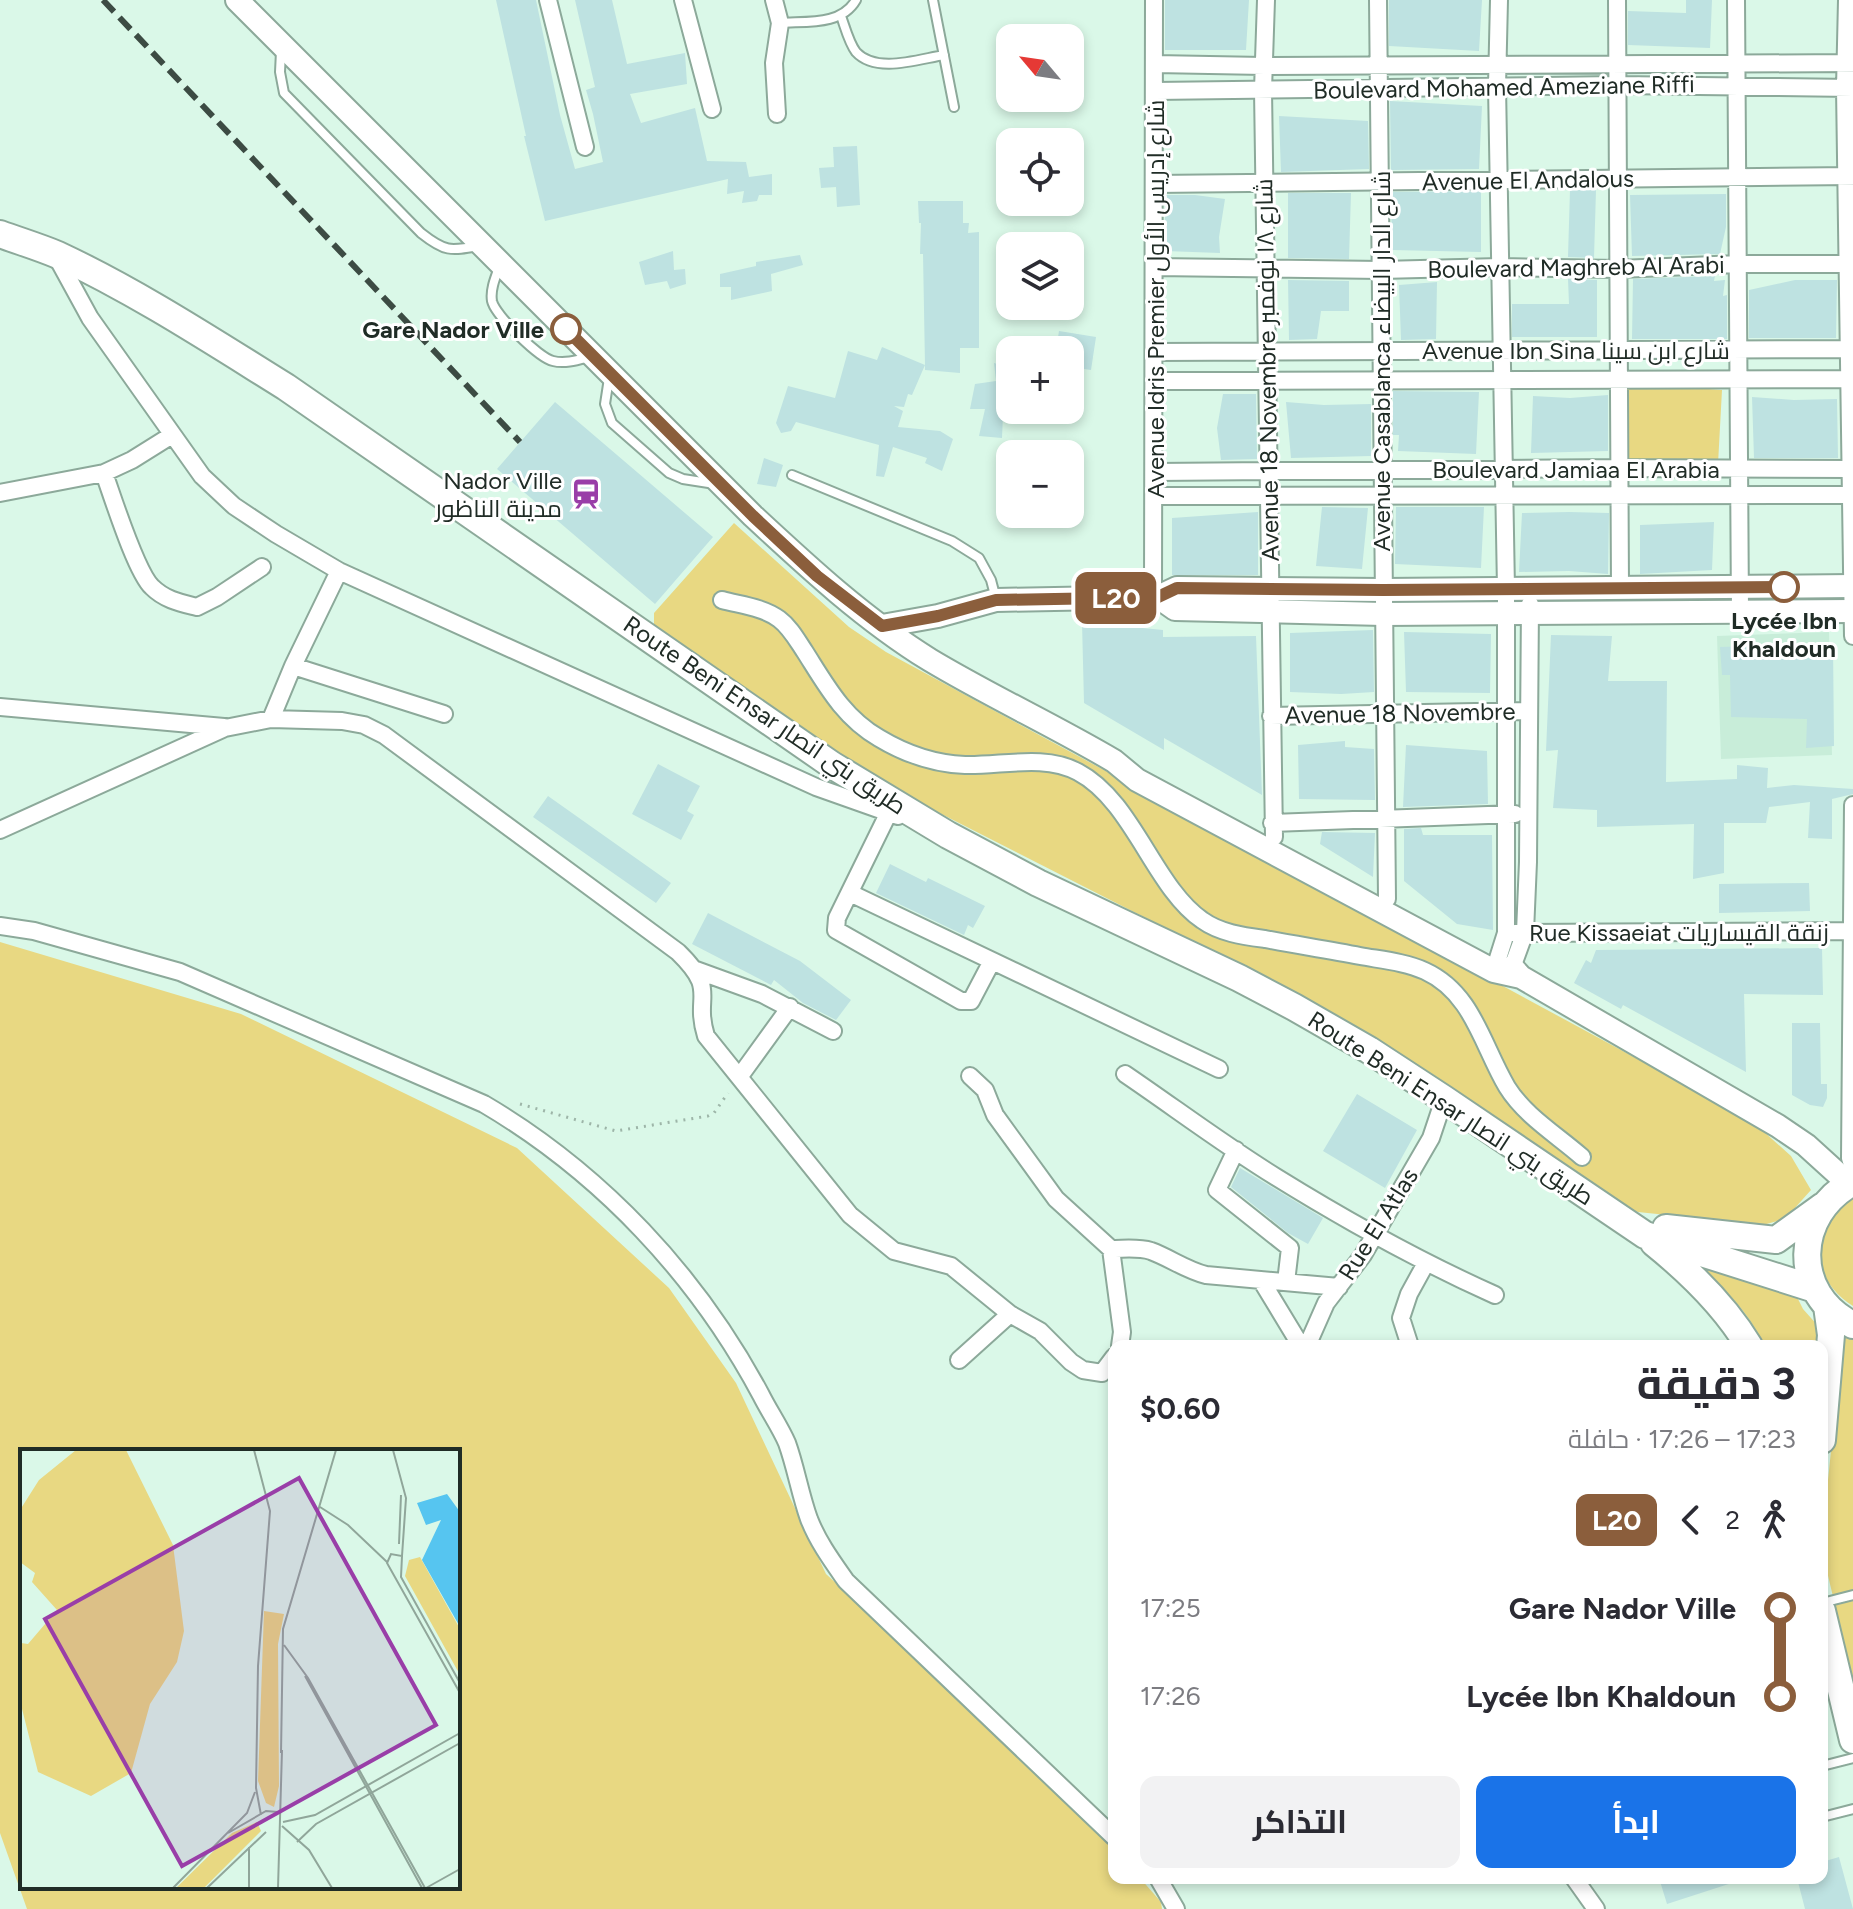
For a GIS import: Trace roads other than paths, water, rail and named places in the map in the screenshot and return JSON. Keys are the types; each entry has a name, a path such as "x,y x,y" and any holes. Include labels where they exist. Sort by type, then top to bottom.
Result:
{"main road":[{"path":"237,0 723,485 817,576 882,626 930,659 1114,761 1137,780 1507,970"},
{"name":"Route Beni Ensar طريق بني انصار","path":"0,234 55,254 201,334 286,387 832,765 948,835 1038,883 1267,992 1369,1050 1636,1229 1821,1297 1853,1325"},
{"path":"1270,599 1383,590 1853,586"},
{"path":"882,626 938,616 996,600 1156,597 1177,588 1383,614 1853,611"},
{"path":"1114,761 1144,769 1273,830 1507,970 1778,1126 1852,1178"},
{"name":"Route Beni Ensar طريق بني انصار","path":"1636,1229 1776,1240 1823,1206 1852,1178"},
{"path":"1823,1206 1810,1232 1807,1261 1831,1335 1828,1370"},
{"path":"1636,1229 1687,1272 1727,1313 1745,1340"},
{"path":"1830,1683 1853,1740"}],"street":[{"path":"548,0 585,147"},
{"path":"683,0 712,109"},
{"path":"774,0 780,23 774,63 777,114"},
{"name":"Avenue Idris Premier شارع إدريس الأول","path":"1154,0 1156,597"},
{"name":"Avenue 18 Novembre شارع ١٨ نوفمبر","path":"1266,0 1263,90 1273,830"},
{"name":"Avenue Casablanca شارع الدار البيضاء","path":"1378,0 1387,899"},
{"path":"1499,0 1497,86 1506,589 1507,970"},
{"path":"1617,0 1620,588"},
{"path":"1736,0 1740,612"},
{"path":"1847,0 1850,63 1853,636"},
{"name":"Boulevard Mohamed Ameziane Riffi","path":"1155,64 1850,63"},
{"name":"Boulevard Mohamed Ameziane Riffi","path":"1155,91 1617,85 1849,88"},
{"name":"Avenue El Andalous","path":"1154,184 1850,176"},
{"path":"55,254 90,318 172,435 202,476 234,506 339,571 816,787 948,835"},
{"name":"Boulevard Maghreb Al Arabi","path":"1155,267 1619,269 1738,264 1851,264"},
{"name":"Avenue Ibn Sina شارع ابن سينا","path":"1155,352 1851,349"},
{"name":"Avenue Ibn Sina شارع ابن سينا","path":"1155,381 1851,379"},
{"path":"0,493 104,473 172,435"},
{"name":"Boulevard Jamiaa El Arabia","path":"1155,472 1852,469"},
{"path":"104,473 151,586 172,601 197,607 262,567"},
{"name":"Boulevard Jamiaa El Arabia","path":"1155,496 1852,495"},
{"path":"271,719 339,571"},
{"path":"1507,970 1525,932 1530,589"},
{"path":"722,600 764,611 790,628 840,707 854,721 895,747 913,755 961,765 1028,762 1053,765 1076,771 1095,783 1144,844 1186,907 1203,921 1234,934 1409,964 1444,981 1456,992 1480,1028 1507,1086 1552,1134 1582,1157"},
{"path":"293,666 444,714"},
{"path":"0,707 225,728"},
{"name":"Avenue 18 Novembre","path":"1271,716 1529,711"},
{"path":"0,830 225,728 271,719 342,721 364,725 384,735 678,952 696,970 762,994 833,1031"},
{"path":"1852,1178 1853,805"},
{"path":"889,812 837,918 836,930 961,1001 971,1001 992,961"},
{"path":"1273,830 1385,819 1528,814"},
{"path":"850,893 1219,1069"},
{"path":"0,926 34,931 180,972 484,1104 520,1125 570,1162 628,1215 688,1282 743,1363 787,1443 814,1532 846,1581 1108,1831"},
{"name":"Rue Kissaeiat زنقة القيساريات","path":"1506,933 1852,931"},
{"path":"696,970 704,992 702,1021 706,1036 850,1215 894,1251 951,1266 1010,1314 1040,1331 1083,1370 1102,1373 1108,1365"},
{"path":"740,1076 790,1007"},
{"path":"1125,1074 1273,1175 1374,1235 1495,1295"},
{"path":"970,1076 985,1090 995,1115 1056,1199 1111,1249 1152,1252 1189,1271 1206,1275 1339,1287"},
{"name":"Rue El Atlas","path":"1307,1340 1326,1303 1363,1255 1431,1138 1444,1099"},
{"path":"1236,1150 1217,1190 1290,1248 1286,1282"},
{"path":"1111,1249 1121,1340"},
{"path":"1408,1340 1401,1318 1409,1294 1426,1263"},
{"path":"1261,1280 1300,1340"},
{"path":"959,1360 1010,1314"},
{"path":"1161,1884 1176,1909"},
{"path":"1578,1884 1596,1909"}],"lane":[{"path":"780,23 841,16 851,9 856,0"},
{"path":"933,0 954,107"},
{"path":"841,16 855,50 871,61 901,62 944,55"},
{"path":"281,46 280,72 284,93 421,233 445,250 482,245"},
{"path":"501,264 493,282 491,299 495,309 541,356 554,362 593,356"},
{"path":"610,373 605,404 612,423 669,473 696,482 723,485"},
{"path":"792,475 952,541 979,558 991,580 996,600"},
{"path":"1828,1601 1853,1595"},
{"path":"1828,1764 1853,1758"},
{"path":"1828,1815 1853,1809"}],"railway":[{"path":"103,0 520,442"}],"place":[{"name":"Gare Nador Ville","path":"566,329"},
{"name":"Nador Ville مدينة الناظور","path":"586,494"},
{"name":"Lycée Ibn Khaldoun","path":"1784,587"}]}
